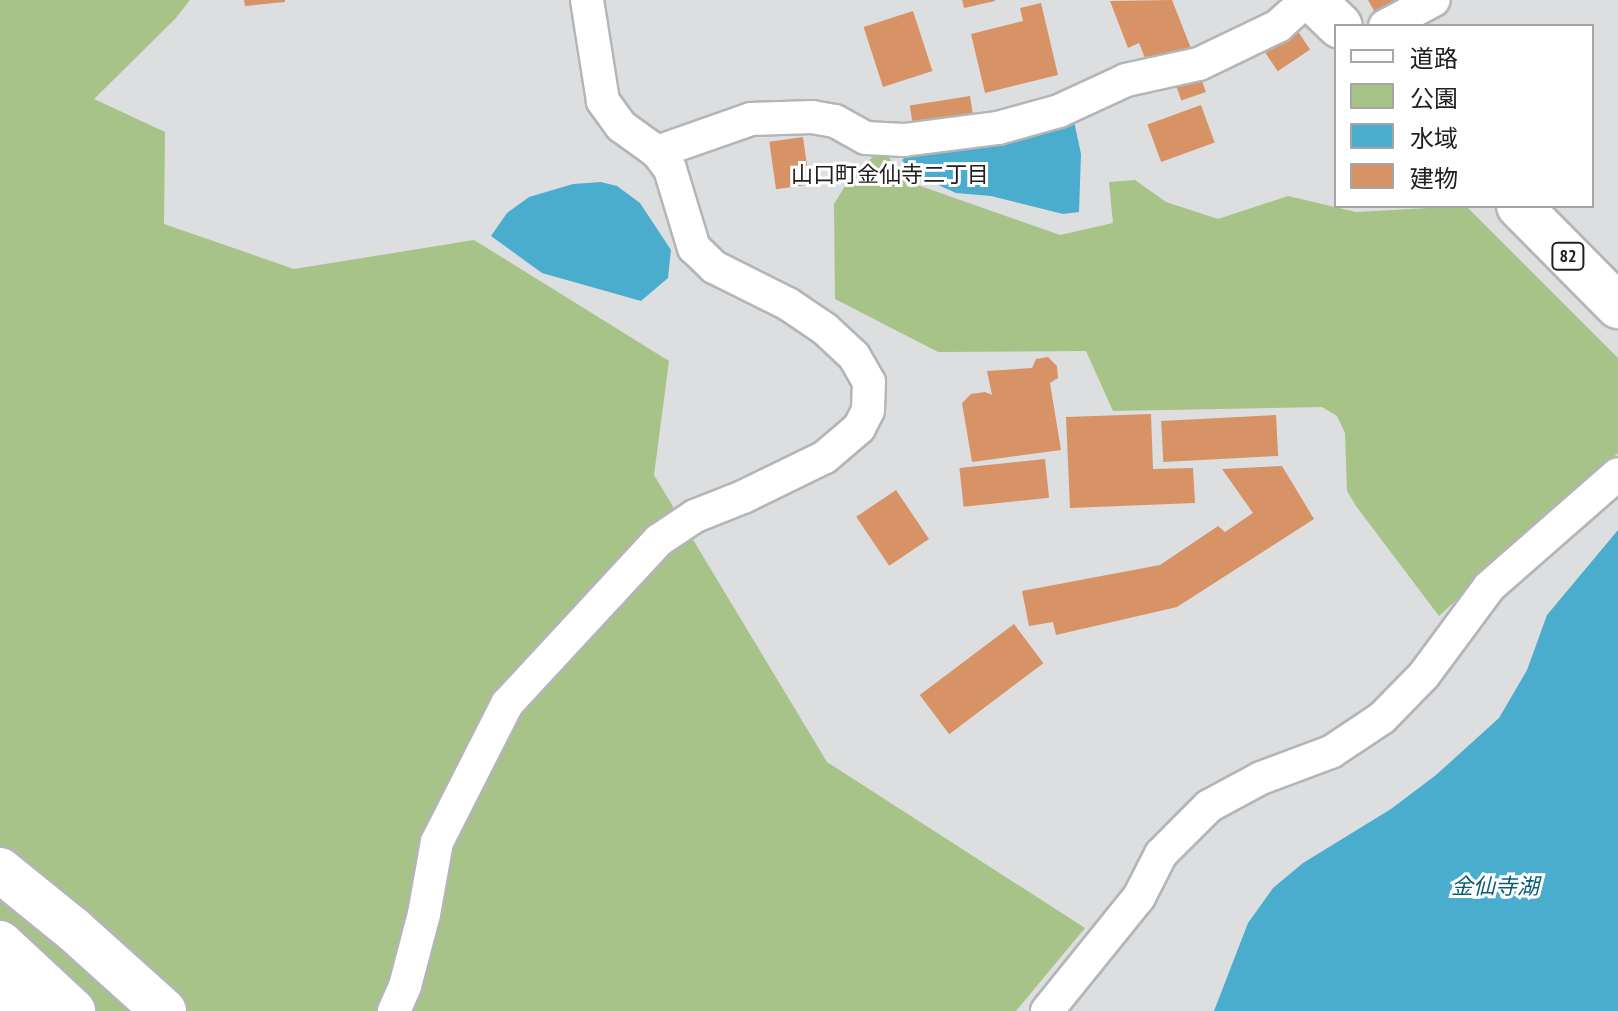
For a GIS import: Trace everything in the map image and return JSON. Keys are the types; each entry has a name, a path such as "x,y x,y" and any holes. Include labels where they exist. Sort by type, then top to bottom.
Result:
{"main road":[{"path":"1310,0 1338,24"},
{"name":"82","path":"1521,208 1618,306"},
{"path":"0,870 107,958 164,1011"},
{"path":"0,943 73,1011"},
{"path":"0,991 22,1011"}],"street":[{"path":"394,1011 405,986 424,914 437,842 507,704 659,540 695,516 743,497 825,457 859,428 868,410 869,382 854,356 825,329 788,304 714,267 694,248 670,169 657,152 621,126 603,101 587,0"},
{"path":"657,152 751,119 812,117 835,121 866,138 904,140 998,128 1059,111 1126,80 1199,64 1278,26 1310,0"},
{"path":"1389,24 1434,0"},
{"path":"1047,1011 1139,897 1161,854 1209,806 1261,778 1331,752 1382,718 1424,675 1489,587 1618,474"}],"green space":[{"path":"0,0 190,0 175,19 94,99 165,132 164,224 294,269 474,240 669,361 654,475 827,762 1085,928 1016,1011 0,1011"},
{"path":"883,149 906,181 1060,235 1113,223 1109,182 1135,180 1166,202 1218,219 1288,196 1356,212 1468,208 1618,358 1618,453 1439,616 1347,491 1345,433 1337,416 1322,407 1113,411 1086,351 938,352 835,299 834,204 853,173"}],"water":[{"path":"1074,121 1081,154 1079,212 1063,214 991,196 956,193 912,173 902,160 913,151 1049,131"},
{"path":"601,182 617,186 640,203 671,250 668,278 641,301 542,273 491,236 507,213 529,197 573,184"},
{"name":"金仙寺湖","path":"1618,530 1618,1011 1214,1011 1248,923 1273,888 1303,863 1391,809 1436,775 1499,718 1527,670 1547,615"}],"building":[{"path":"244,0 285,0 285,2 245,6"},
{"path":"962,0 995,0 995,1 964,8"},
{"path":"1172,0 1192,51 1149,68 1139,43 1128,48 1110,1"},
{"path":"1368,0 1403,0 1378,18"},
{"path":"1041,3 1058,75 985,93 971,34 1023,21 1020,8"},
{"path":"913,11 932,71 883,87 864,27"},
{"path":"1295,27 1310,49 1278,71 1263,49"},
{"path":"1200,75 1206,92 1181,100 1175,83"},
{"path":"970,96 973,115 913,124 910,106"},
{"path":"1201,105 1215,143 1161,162 1147,124"},
{"path":"803,137 810,185 776,189 769,142"},
{"path":"1048,357 1057,366 1058,378 1050,383 1061,450 972,462 962,403 971,394 985,392 992,395 987,371 1032,368 1036,359"},
{"path":"1151,414 1153,469 1193,468 1195,503 1070,508 1066,417"},
{"path":"1276,415 1278,456 1163,462 1161,421"},
{"path":"1045,459 1049,498 964,507 959,468"},
{"path":"1282,466 1314,519 1177,607 1056,635 1053,622 1029,626 1022,591 1160,565 1218,526 1225,532 1253,513 1222,469"},
{"path":"896,490 929,539 889,566 856,517"},
{"path":"1014,624 1043,663 949,734 920,695"}],"district":[{"name":"山口町金仙寺二丁目","path":"890,175"}]}
